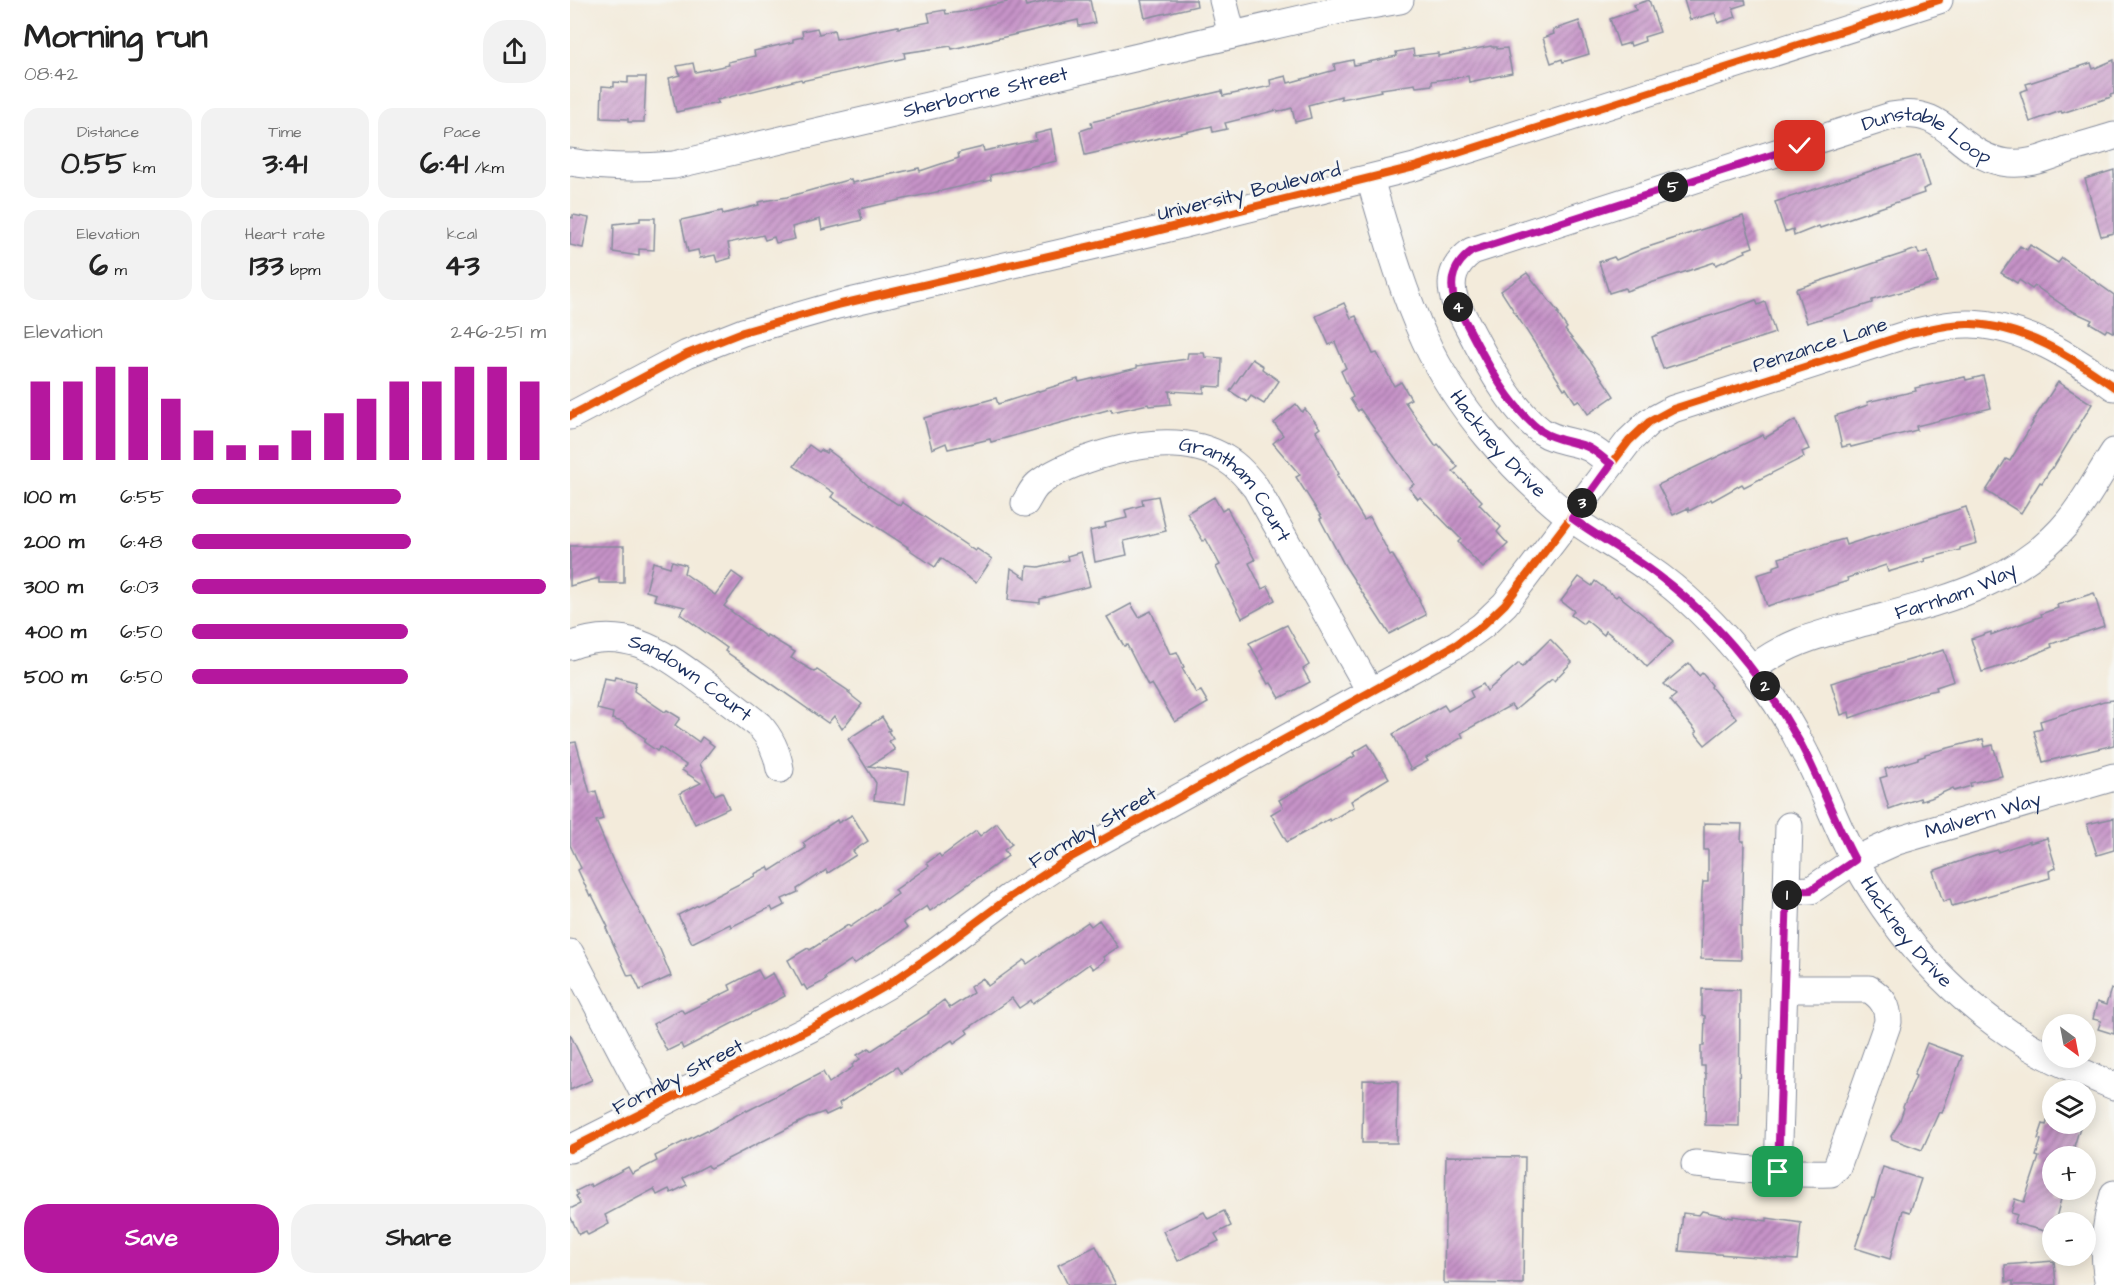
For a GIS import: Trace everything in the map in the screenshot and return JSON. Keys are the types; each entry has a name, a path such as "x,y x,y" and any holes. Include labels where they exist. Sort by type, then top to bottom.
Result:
{"street":[{"path":"1222,0 1232,35"},
{"name":"Sherborne Street","path":"570,162 635,168 674,165 1336,11 1400,0"},
{"name":"University Boulevard","path":"570,416 687,354 743,332 837,305 1370,179 1437,160 1939,0"},
{"name":"Dunstable Loop","path":"1611,464 1586,446 1543,432 1515,403 1494,374 1455,302 1451,279 1461,258 1472,251 1891,116 1919,115 1934,119 1945,126 1965,146 1985,158 2004,162 2038,161 2114,136"},
{"name":"Hackney Drive","path":"1370,179 1409,303 1426,343 1448,381 1484,432 1514,467 1547,498 1572,518 1648,568 1684,596 1718,628 1775,700 1798,740 1855,860 1890,918 1926,961 1958,993 1993,1022 2030,1047 2062,1064 2114,1086"},
{"name":"Penzance Lane","path":"1572,518 1629,441 1649,422 1673,409 1937,327 1969,324 1992,326 2019,333 2045,344 2114,387"},
{"name":"Grantham Court","path":"1025,503 1036,486 1055,472 1107,453 1145,445 1182,444 1227,459 1256,488 1370,691"},
{"name":"Farnham Way","path":"1752,669 1772,654 1803,639 1968,592 2006,574 2024,563 2048,543 2069,520 2114,452"},
{"name":"Formby Street","path":"570,1149 825,1022 924,961 1010,897 1066,860 1457,644 1482,626 1505,604 1572,518"},
{"name":"Sandown Court","path":"570,646 603,638 625,639 648,646 669,657 759,725 770,736 780,769"},
{"name":"Malvern Way","path":"1787,891 1811,890 1855,860 1897,841 2114,777"},
{"path":"1778,1172 1789,826"},
{"path":"570,952 651,1109"},
{"path":"1695,1164 1778,1172 1831,1173 1837,1167 1888,1022 1888,1011 1884,1002 1869,989 1784,988"},
{"path":"2109,1285 2105,1266 2104,1240 2114,1194"}],"building":[{"path":"1007,0 1024,0 1026,6 1051,0 1090,0 1095,23 1079,26 1078,20 952,49 951,46 904,53 905,58 802,81 801,79 717,100 718,103 676,112 669,78 680,75 677,66 693,63 695,72 729,65 728,62 755,56 754,51 793,42 793,39 803,37 802,31 817,28 819,34 834,30 836,39 930,22 928,13 945,10 946,14 962,12 1007,2"},
{"path":"1141,0 1196,0 1197,6 1145,18"},
{"path":"1649,0 1660,32 1644,37 1645,41 1631,46 1630,43 1619,46 1610,19 1636,10 1634,5"},
{"path":"1684,0 1745,0 1746,4 1733,8 1736,17 1718,23 1715,13 1690,20"},
{"path":"1579,21 1589,54 1551,63 1543,38 1554,34 1553,30"},
{"path":"1491,46 1497,49 1507,48 1512,73 1469,82 1468,76 1432,81 1432,85 1416,87 1415,84 1381,89 1382,91 1341,99 1341,96 1308,105 1311,118 1295,122 1292,108 1278,112 1277,110 1225,123 1227,129 1213,132 1212,126 1085,155 1080,131 1092,127 1091,122 1222,91 1223,96 1271,86 1270,80 1286,76 1288,83 1335,70 1334,64 1353,60 1354,65 1397,56 1396,52 1413,49 1414,56 1438,53 1438,56"},
{"path":"2114,60 2114,94 2110,95 2111,97 2030,122 2020,92 2028,89 2026,84 2091,63 2093,69"},
{"path":"628,77 646,77 644,122 601,118 602,86 614,87 614,82 628,83"},
{"path":"1051,130 1057,161 990,175 991,180 859,209 862,220 822,230 820,219 792,227 795,239 776,243 774,237 765,240 763,235 728,243 731,258 717,262 715,255 700,258 698,250 688,252 681,220 722,211 723,214 759,205 758,202 787,197 851,179 852,183 919,168 920,171 959,158 958,153 983,147 984,151 1036,140 1035,134"},
{"path":"1920,155 1930,186 1923,189 1924,193 1794,236 1793,229 1785,232 1775,202"},
{"path":"2114,170 2114,233 2101,236 2085,179"},
{"path":"573,215 589,218 583,248 570,245 570,217 573,218"},
{"path":"1743,216 1753,247 1745,250 1746,252 1716,265 1715,262 1626,291 1625,288 1609,293 1599,262 1614,257 1616,260 1642,249"},
{"path":"640,218 655,218 654,250 639,249 639,256 613,252 614,224 640,221"},
{"path":"2030,245 2058,263 2062,258 2114,295 2114,333 2107,329 2105,332 2090,323 2092,320 2070,310 2035,286 2032,289 2019,280 2017,283 2001,273 2020,246 2027,250"},
{"path":"1917,249 1919,254 1928,251 1937,282 1872,300 1872,303 1807,323 1796,289"},
{"path":"1527,273 1559,313 1557,313 1567,328 1565,330 1591,362 1614,396 1588,414 1579,400 1575,402 1566,388 1564,389 1501,291"},
{"path":"1756,300 1758,305 1765,302 1775,333 1663,369 1652,337"},
{"path":"1344,303 1351,318 1356,316 1373,354 1377,353 1394,386 1401,382 1411,399 1405,402 1436,446 1438,444 1458,467 1453,471 1482,501 1479,504 1501,527 1497,532 1508,544 1483,568 1458,542 1461,539 1409,488 1414,484 1360,409 1358,411 1350,399 1353,397 1341,371 1346,368 1335,342 1329,345 1316,316"},
{"path":"1188,353 1204,353 1205,357 1222,358 1221,387 1204,386 1204,393 1169,391 1171,404 1149,406 1148,404 1112,412 1111,409 991,442 990,439 948,449 946,443 932,449 924,418 996,398 998,404 1078,379 1079,382 1137,368 1137,366 1187,359"},
{"path":"1252,359 1279,381 1264,404 1251,396 1247,402 1230,391"},
{"path":"1983,376 1991,408 1916,426 1917,430 1851,447 1850,445 1842,447 1835,416 1868,405 1867,402 1916,391 1915,388 1965,377 1966,380"},
{"path":"2058,382 2092,404 2053,468 2042,483 2040,482 2021,513 1986,491 2006,459 2010,461"},
{"path":"1296,404 1302,412 1305,409 1320,428 1316,431 1339,474 1337,475 1364,520 1370,517 1390,555 1392,554 1420,600 1426,615 1389,634 1345,566 1320,519 1322,518 1296,477 1300,475 1273,443 1283,435 1274,423"},
{"path":"1795,420 1809,449 1802,452 1804,457 1744,487 1742,484 1712,501 1711,499 1689,511 1688,508 1673,515 1658,485 1763,435 1765,438"},
{"path":"809,445 819,452 821,450 826,453 828,450 869,486 900,506 902,502 975,551 977,549 992,559 976,583 941,558 935,567 831,497 834,493 794,466"},
{"path":"1158,496 1166,531 1124,541 1127,555 1095,562 1090,531 1106,527 1105,523 1127,518 1125,510 1143,505 1142,499"},
{"path":"1214,497 1222,511 1227,508 1255,560 1249,563 1262,589 1268,586 1275,600 1242,618 1216,567 1220,565 1206,539 1203,541 1187,513"},
{"path":"1966,507 1977,543 1888,572 1886,565 1847,578 1848,581 1767,606 1757,575 1773,570 1773,567 1781,564 1779,558 1844,539 1846,545"},
{"path":"570,546 624,546 624,583 599,583 599,578 570,586"},
{"path":"1081,552 1090,586 1040,599 1040,603 1008,600 1011,568 1026,578 1027,566 1039,567 1068,560 1067,556"},
{"path":"672,561 686,565 684,573 715,595 732,572 743,580 724,606 766,637 767,635 795,652 791,658 815,672 817,670 850,692 848,693 862,704 842,729 834,716 828,723 725,651 727,648 680,614 685,607 654,600 656,594 646,591 653,562 670,567"},
{"path":"1579,577 1592,586 1595,581 1616,597 1618,595 1673,642 1647,667 1635,654 1606,631 1604,635 1586,620 1583,624 1571,615 1574,611 1561,601"},
{"path":"2094,593 2104,626 2051,644 2052,647 2018,661 1982,672 1971,639 1991,632 1991,635 2042,616 2041,614 2058,608 2057,605"},
{"path":"1131,604 1139,617 1151,611 1170,654 1177,652 1184,667 1182,668 1196,693 1201,691 1208,703 1175,722 1152,684 1148,686 1127,645 1124,646 1107,617"},
{"path":"1287,625 1309,665 1303,669 1310,682 1280,698 1271,683 1268,684 1261,671 1264,669 1249,643"},
{"path":"1550,639 1572,662 1554,681 1552,679 1515,710 1511,705 1461,733 1463,737 1426,758 1428,761 1411,770 1393,734 1444,705 1448,711 1473,697 1470,691 1483,684 1487,691 1519,663 1522,667"},
{"path":"1944,650 1954,681 1936,687 1937,690 1850,718 1849,712 1841,715 1831,683"},
{"path":"1689,663 1699,676 1702,673 1737,719 1705,745 1670,700 1676,695 1664,684"},
{"path":"615,677 636,682 634,691 665,712 667,710 680,718 675,725 699,742 702,737 714,746 700,764 715,795 722,792 729,808 695,824 680,793 701,783 682,770 686,765 660,747 657,751 644,742 646,739 622,722 612,719 613,713 597,709 604,678 614,680"},
{"path":"2114,700 2114,745 2043,762 2034,731 2042,729 2040,721"},
{"path":"882,717 890,730 888,731 893,739 889,741 895,750 869,766 909,772 905,804 874,800 876,783 848,739"},
{"path":"1983,739 1985,747 1993,745 2002,776 1970,783 1971,786 1954,791 1953,788 1931,798 1921,801 1920,798 1889,809 1880,778 1887,776 1885,769 1918,759 1925,754"},
{"path":"576,742 590,793 596,791 603,819 596,821 613,861 659,947 671,976 640,990 633,975 628,976 606,928 608,927 578,870 581,868 570,845 570,743"},
{"path":"1368,744 1389,778 1351,801 1354,807 1287,842 1271,814 1283,807 1279,800 1355,756 1353,753"},
{"path":"852,815 868,841 853,851 856,855 828,873 826,870 797,889 798,892 782,899 785,905 773,911 771,907 692,943 678,915 755,876 754,874 768,867 770,871 806,848 803,843 823,829 837,820 838,823"},
{"path":"2114,818 2114,850 2097,855 2087,824"},
{"path":"997,823 1012,844 1004,850 1008,856 930,911 927,906 903,922 907,928 854,964 851,960 825,977 826,980 807,990 804,985 802,986 788,960 808,948 810,950 848,925 850,927 898,894 895,890 929,866 927,863 939,854 941,857 976,831 980,836"},
{"path":"1704,823 1742,824 1741,841 1744,841 1742,926 1740,926 1741,960 1701,959 1702,891 1703,882 1708,882 1708,850 1704,850"},
{"path":"2047,838 2056,868 2049,871 2050,878 1952,906 1950,899 1943,902 1933,871 1975,856"},
{"path":"1099,920 1118,947 1103,957 1105,960 1093,969 1089,964 1033,1004 1031,1000 1019,1008 1012,998 966,1030 968,1033 954,1043 952,1040 901,1073 897,1067 839,1103 841,1108 826,1115 824,1112 810,1117 710,1168 708,1165 683,1178 687,1185 671,1193 669,1189 657,1195 654,1189 605,1215 609,1224 588,1235 586,1231 579,1234 570,1216 570,1209 580,1204 576,1191 590,1184 591,1187 628,1167 632,1174 657,1161 655,1156 823,1072 829,1083 853,1067 852,1065 860,1059 857,1055 869,1048 871,1051 929,1013 944,1000 950,1008 973,993 970,987 983,978 988,986 1024,960 1027,964 1088,922 1091,926"},
{"path":"758,970 763,979 773,973 785,996 683,1049 681,1044 667,1051 653,1024 681,1009 684,1013 731,990 729,985"},
{"path":"1702,989 1740,990 1739,1126 1705,1125 1706,1074 1705,1066 1701,1066 1705,1016 1702,1015"},
{"path":"2111,989 2114,990 2114,1034 2098,1029 2101,1021 2096,1020 2094,1014 2097,1002 2106,1005"},
{"path":"570,1034 592,1080 570,1090"},
{"path":"1927,1043 1962,1056 1942,1113 1939,1112 1922,1150 1892,1139 1891,1136 1899,1123"},
{"path":"1363,1080 1398,1081 1397,1143 1362,1143"},
{"path":"2042,1127 2042,1134 2078,1134 2074,1146 2042,1146 2042,1200 2061,1200 2058,1212 2042,1212 2042,1230 2014,1223 2017,1215 2011,1213 2015,1199 2024,1202 2039,1157 2036,1156 2041,1140 2038,1139"},
{"path":"1446,1156 1525,1157 1523,1284 1444,1283"},
{"path":"1883,1167 1921,1179 1910,1212 1903,1210 1890,1259 1855,1248 1872,1198 1874,1199"},
{"path":"1224,1211 1231,1226 1215,1234 1219,1241 1178,1261 1163,1231 1204,1212 1208,1219"},
{"path":"1702,1211 1733,1218 1733,1216 1767,1221 1767,1218 1801,1223 1797,1260 1679,1251 1683,1213 1699,1215"},
{"path":"1096,1246 1116,1285 1068,1285 1058,1265"},
{"path":"2042,1262 2042,1266 2054,1266 2056,1285 2013,1285 2013,1281 2006,1282 2005,1265"}],"cycle path":[{"path":"570,416 687,354 743,332 837,305 1148,233 1414,167 1939,0"},
{"path":"570,1149 825,1021 886,986 1010,897 1066,860 1457,644 1482,626 1505,604 1629,441 1649,422 1673,409 1911,333 1964,324 1991,326 2029,337 2065,354 2114,387"}],"route":[{"path":"1778,1172 1787,891 1811,890 1855,860 1807,756 1775,700 1752,669 1718,628 1684,596 1648,568 1572,518 1611,464 1586,446 1543,432 1515,403 1494,374 1455,302 1451,279 1461,258 1472,251 1800,146"}]}
